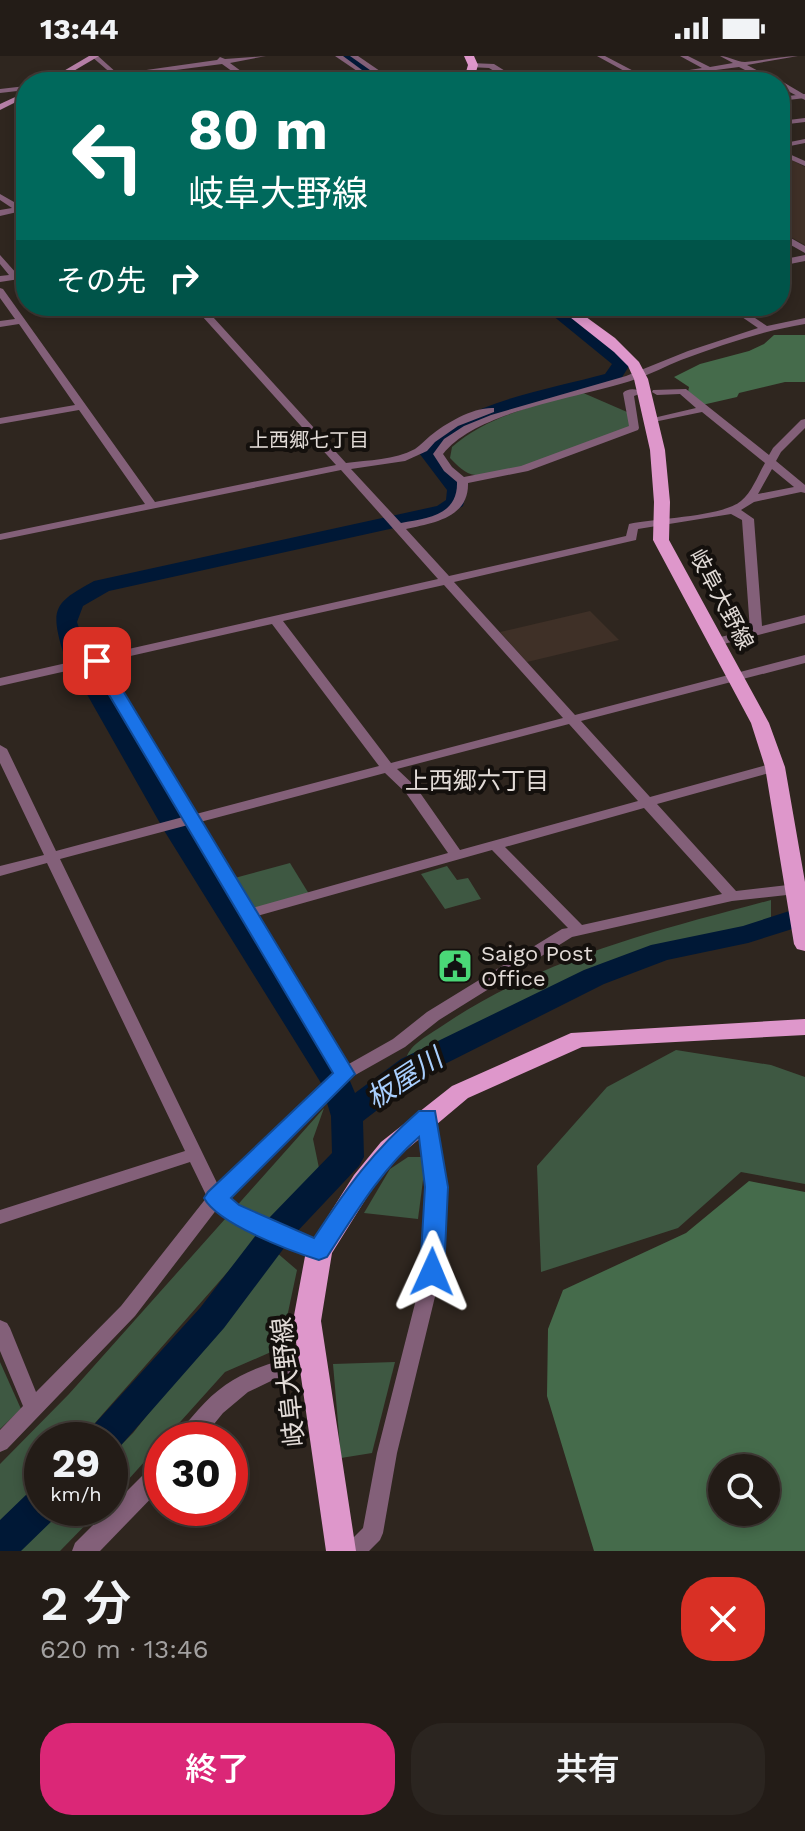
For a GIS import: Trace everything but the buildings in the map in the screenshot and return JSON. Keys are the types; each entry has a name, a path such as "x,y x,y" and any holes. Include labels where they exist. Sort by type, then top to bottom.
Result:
{"main road":[{"path":"66,72 94,56"},
{"name":"岐阜大野線","path":"576,316 625,354 639,374 653,421 665,521 661,540 760,723 775,767 804,940"},
{"name":"岐阜大野線","path":"341,1551 307,1321 319,1251 363,1182 390,1149 460,1092 579,1039 805,1027"}],"street":[{"path":"94,56 111,72"},
{"path":"154,72 220,59 263,56"},
{"path":"338,56 361,72"},
{"path":"353,56 377,72"},
{"path":"600,56 631,72"},
{"path":"683,56 716,72"},
{"path":"723,56 756,72"},
{"path":"693,72 795,56"},
{"path":"220,59 238,72"},
{"path":"471,61 502,72"},
{"path":"0,258 16,272"},
{"path":"0,291 152,506"},
{"path":"207,316 732,896"},
{"path":"746,316 763,327"},
{"path":"0,324 19,321"},
{"path":"397,527 449,513 461,502 464,492 462,481 448,469 438,454 447,440 462,431 560,395 639,374 763,327 805,321"},
{"path":"657,392 682,391 804,489"},
{"path":"462,481 524,469 634,428 627,401 628,393 637,393"},
{"path":"0,421 81,407"},
{"path":"0,537 342,467 401,459 423,449 454,424 498,407"},
{"path":"653,421 703,409"},
{"path":"750,499 769,463 792,433 805,422"},
{"path":"0,682 632,538 633,526 733,510 750,499 804,489"},
{"path":"733,510 748,519 756,631"},
{"path":"716,642 805,619"},
{"path":"276,620 388,768 411,790 458,857"},
{"path":"94,662 344,1074"},
{"path":"0,871 733,676 803,662"},
{"path":"0,749 195,1154 223,1205 290,1240 319,1251"},
{"path":"248,914 775,767"},
{"path":"495,845 578,929"},
{"path":"0,1443 128,1311 344,1074 399,1043 433,1016 567,933 732,896 798,890"},
{"path":"354,1551 373,1533 387,1453 432,1272 437,1187 427,1117"},
{"path":"0,1217 195,1154"},
{"path":"0,1328 34,1410"},
{"path":"202,1422 228,1391 248,1378 276,1368 312,1363"},
{"path":"84,1551 144,1489"}],"shaded area":[{"path":"790,159 805,167 805,245 790,237"},
{"path":"590,611 619,640 527,662 500,632"}],"green space":[{"path":"774,335 805,335 805,382 785,382 702,405 688,392 689,387 674,377 700,364 749,351"},
{"path":"581,392 634,415 634,425 555,457 491,475 468,473 450,458 452,447 481,427"},
{"path":"290,863 309,894 255,909 247,907 231,879"},
{"path":"447,866 457,880 468,878 481,899 445,909 421,874"},
{"path":"771,900 771,924 685,940 618,961 542,992 406,1061 414,1046 477,1004 557,965 641,936"},
{"path":"676,1050 771,1065 805,1077 805,1184 741,1172 678,1228 541,1272 537,1166 607,1087"},
{"path":"324,1108 313,1139 319,1168 96,1422 41,1422"},
{"path":"408,1157 426,1157 418,1219 364,1213 390,1169"},
{"path":"749,1181 805,1192 805,1551 594,1551 547,1396 548,1329 563,1290 686,1233"},
{"path":"276,1252 297,1270 283,1336 271,1352 225,1372 180,1422 144,1422 144,1462 128,1480 128,1438"},
{"path":"0,1362 21,1409 0,1429"},
{"path":"395,1362 372,1453 341,1458 333,1364"},
{"path":"24,1440 24,1498 0,1523 0,1464"},
{"path":"40,1526 84,1526 60,1551 16,1551"}],"waterway":[{"path":"346,56 370,72"},
{"path":"347,1116 336,1082 178,832 75,652 66,622 73,602 102,586 444,511 456,502 457,490 429,453 445,438 465,425 513,405 612,378 622,363 563,316"},
{"name":"板屋川","path":"347,1116 412,1067 594,977 661,952 748,934 805,915"},
{"name":"板屋川","path":"119,1422 212,1318 281,1227 348,1157 347,1116"},
{"name":"板屋川","path":"0,1546 24,1523"}],"place":[{"name":"Saigo Post Office","path":"455,966"}],"district":[{"name":"上西郷七丁目","path":"309,440"},
{"name":"上西郷六丁目","path":"477,781"}],"route":[{"path":"97,661 344,1074 216,1198 231,1211 319,1251 363,1182 390,1149 427,1117 437,1187 432,1272"}]}
